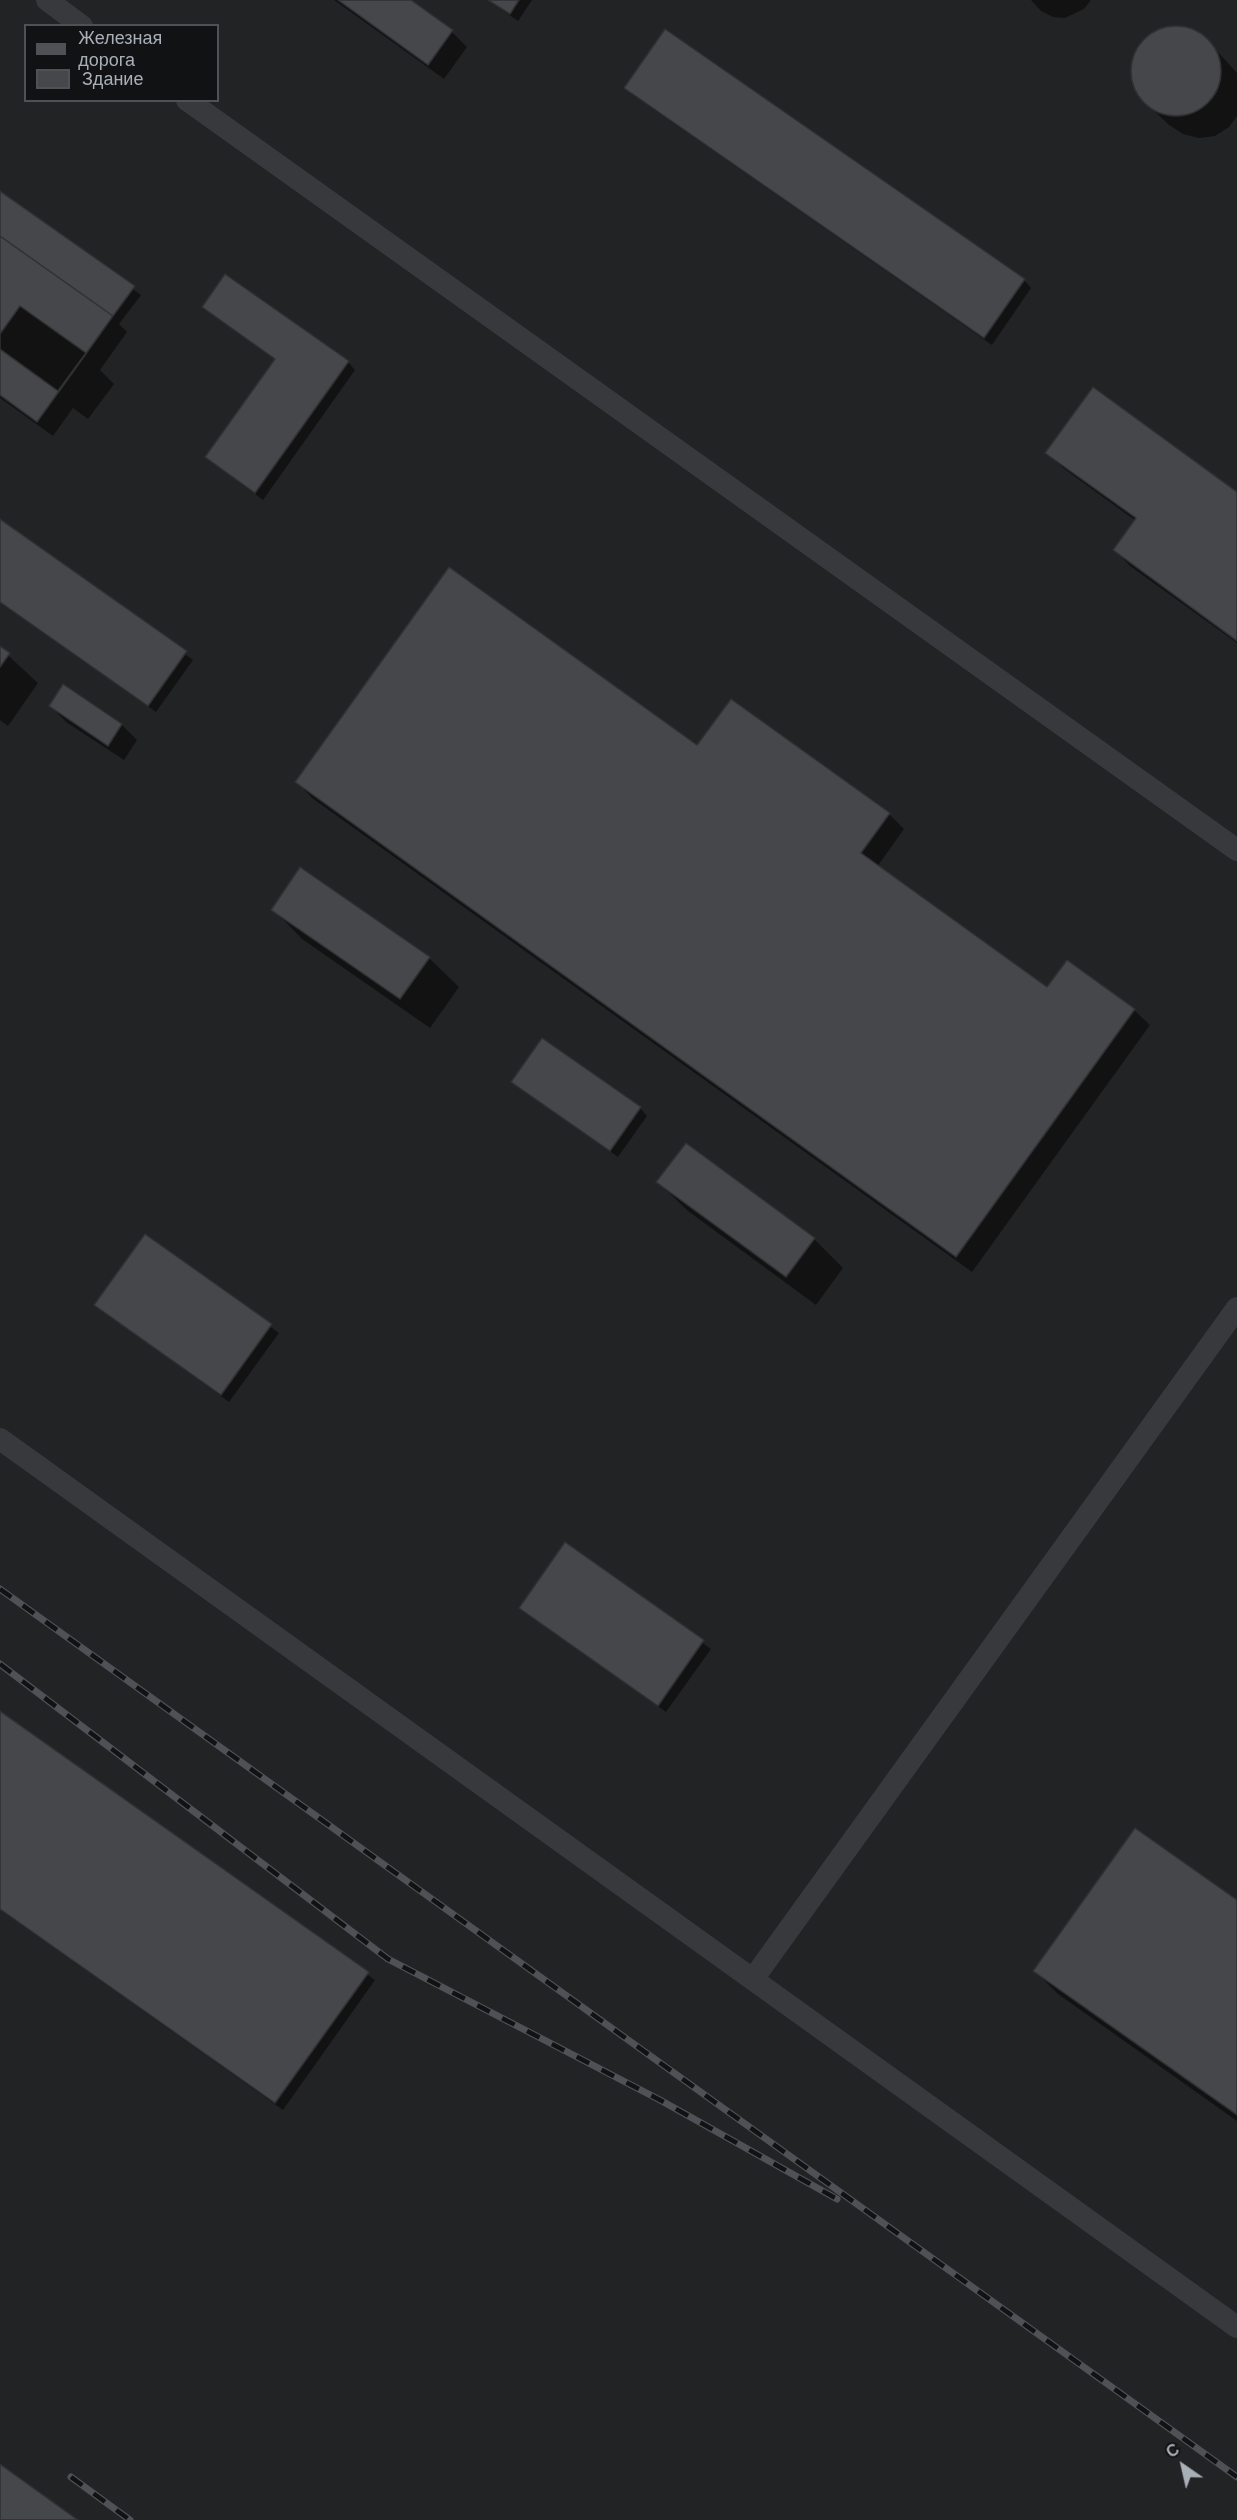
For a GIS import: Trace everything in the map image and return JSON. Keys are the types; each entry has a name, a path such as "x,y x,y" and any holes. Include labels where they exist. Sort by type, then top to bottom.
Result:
{"lane":[{"path":"47,0 79,24"},
{"path":"191,102 1237,850"},
{"path":"753,1979 1237,1308"},
{"path":"0,1439 1237,2327"}],"shaded area":[{"path":"0,0 1237,0 1237,2520 0,2520"}],"building":[{"path":"338,0 411,0 453,30 428,65"},
{"path":"488,0 519,0 510,14"},
{"path":"1176,26 1193,29 1208,39 1218,54 1221,71 1218,88 1208,103 1193,113 1176,116 1159,113 1144,103 1134,88 1131,71 1134,54 1144,39 1159,29"},
{"path":"665,29 1025,279 984,338 624,88"},
{"path":"0,191 135,286 113,316 0,236"},
{"path":"0,236 113,316 37,422 0,395"},
{"path":"225,274 349,361 255,493 205,457 275,359 202,307"},
{"path":"20,306 86,353 58,391 0,349 0,334"},
{"path":"1093,387 1237,492 1237,641 1113,550 1136,518 1045,453"},
{"path":"0,519 187,651 148,706 0,602"},
{"path":"449,567 697,745 731,699 890,813 861,853 1047,987 1067,960 1135,1009 956,1257 295,782"},
{"path":"0,646 10,653 0,667"},
{"path":"63,684 122,724 108,746 49,706"},
{"path":"300,867 430,957 400,999 271,910"},
{"path":"542,1038 641,1107 610,1151 511,1082"},
{"path":"686,1143 815,1238 786,1277 656,1182"},
{"path":"145,1234 272,1324 221,1395 94,1305"},
{"path":"565,1542 704,1640 658,1706 519,1608"},
{"path":"0,1711 369,1972 275,2103 0,1909"},
{"path":"1135,1828 1237,1900 1237,2115 1033,1971"},
{"path":"0,2464 78,2520 0,2520"}],"railway":[{"path":"0,1589 1237,2477"},
{"path":"0,1664 388,1959 660,2100 837,2199"},
{"path":"71,2477 130,2520"}]}
